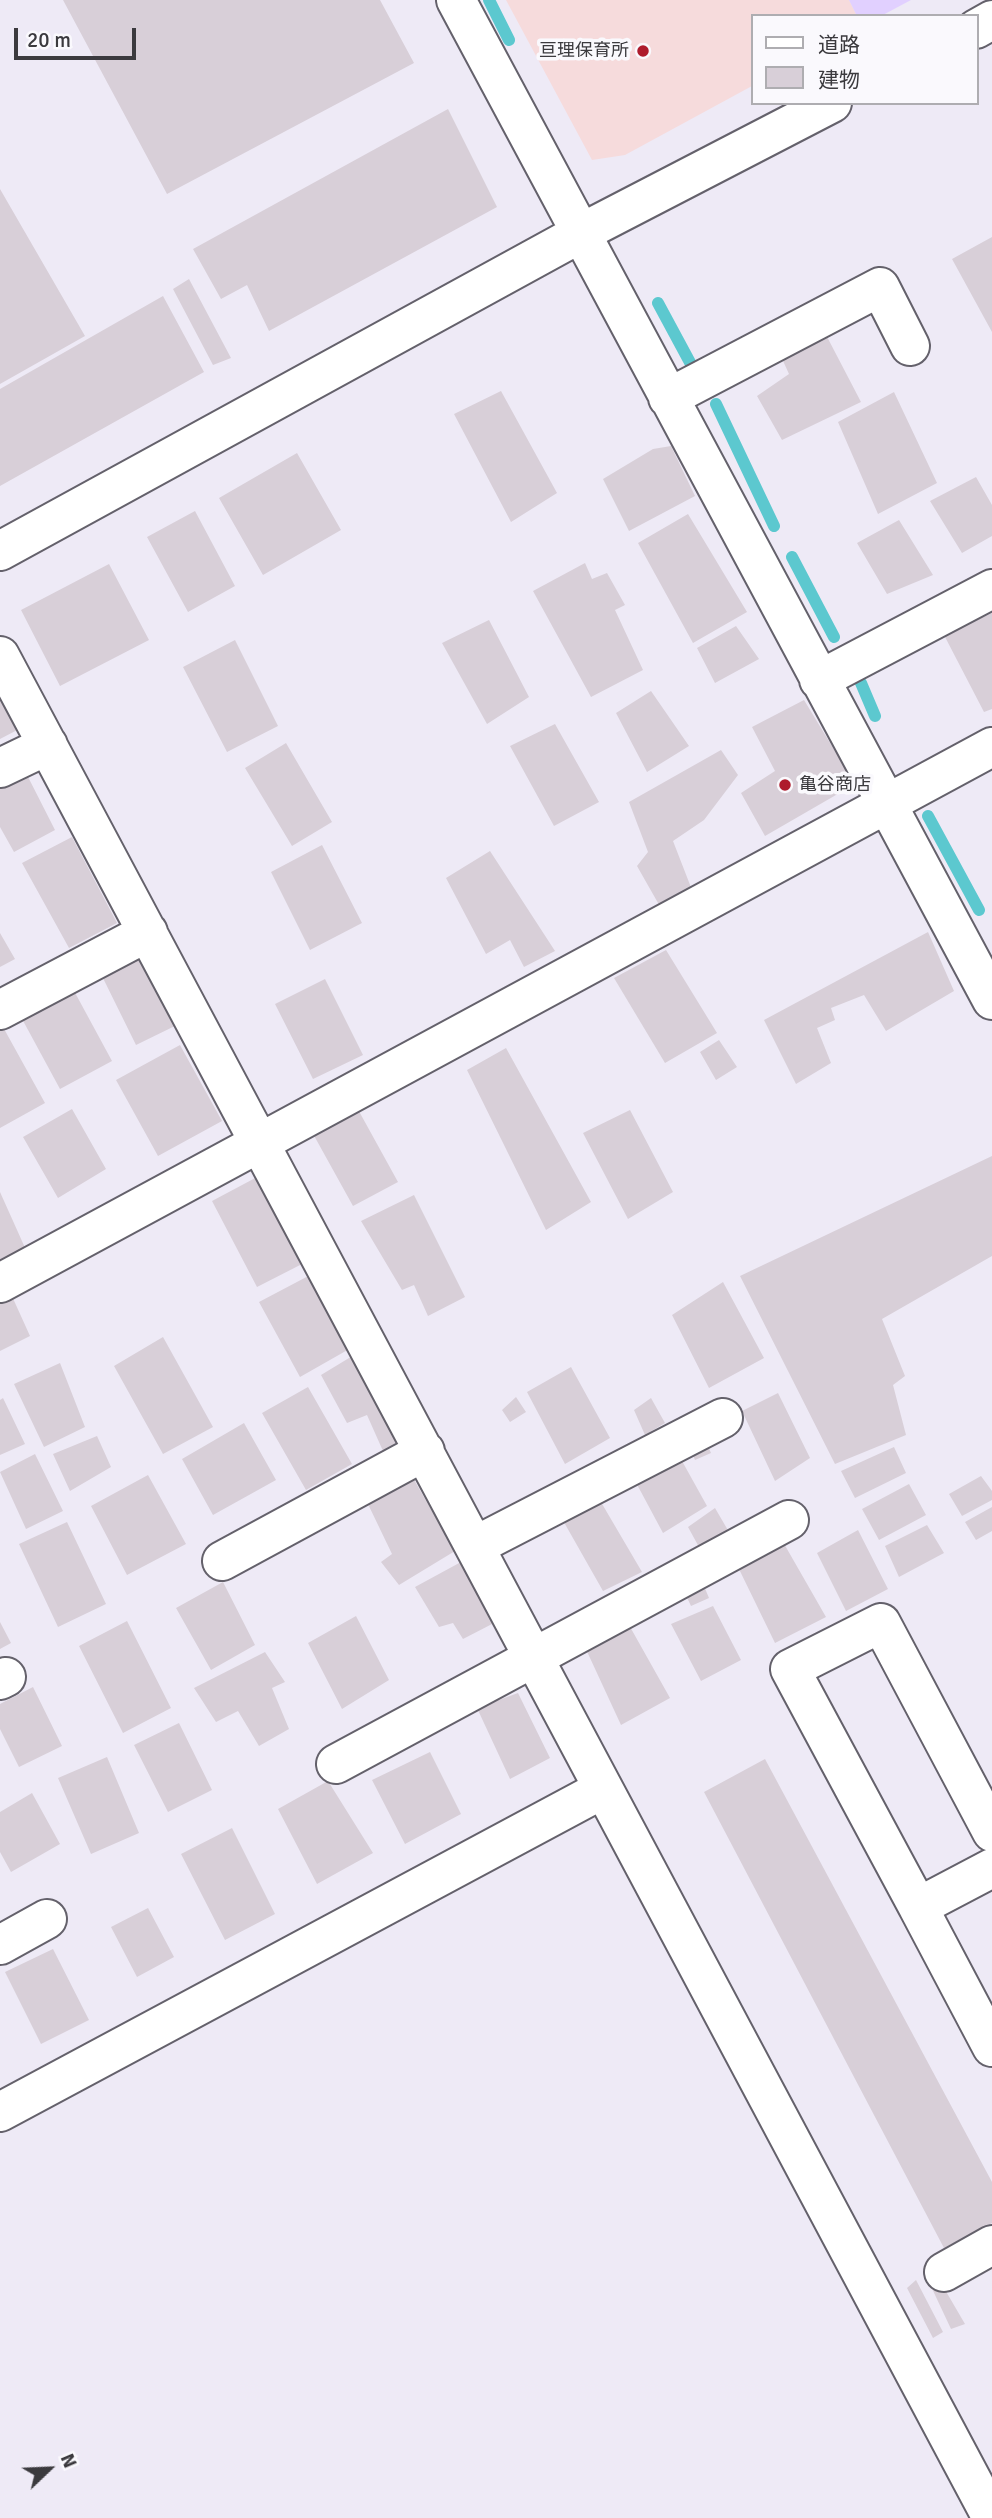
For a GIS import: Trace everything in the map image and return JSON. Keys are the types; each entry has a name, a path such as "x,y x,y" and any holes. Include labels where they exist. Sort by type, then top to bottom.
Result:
{"street":[{"path":"456,0 579,234 992,1000"},
{"path":"0,551 579,234 828,105"},
{"path":"668,398 880,287 910,346"},
{"path":"819,680 992,589"},
{"path":"0,656 262,1143 992,2518"},
{"path":"0,768 48,745"},
{"path":"0,1283 992,747"},
{"path":"0,1010 148,932"},
{"path":"475,1546 723,1418"},
{"path":"222,1561 425,1451"},
{"path":"336,1764 789,1520"},
{"path":"992,1832 881,1623 790,1669 992,2047"},
{"path":"0,2112 603,1789"},
{"path":"918,1907 992,1867"},
{"path":"0,1945 47,1919"},
{"path":"944,2272 992,2245"}],"shaded area":[{"name":"亘理保育所","path":"506,0 849,0 856,14 750,14 750,87 625,155 592,160"},
{"path":"849,0 911,0 885,14 856,14"}],"building":[{"path":"63,0 380,0 414,63 167,194"},
{"path":"448,109 497,207 269,331 247,285 221,299 193,249"},
{"path":"0,189 85,336 0,384"},
{"path":"992,237 992,332 952,259"},
{"path":"189,279 231,358 213,365 173,289"},
{"path":"163,296 204,372 0,486 0,389"},
{"path":"824,331 861,402 782,440 757,396 789,374 779,352"},
{"path":"501,391 557,493 511,522 454,414"},
{"path":"894,392 937,483 878,514 838,422"},
{"path":"671,446 695,496 629,531 603,479 653,449"},
{"path":"297,453 341,530 263,575 219,498"},
{"path":"976,477 992,505 992,536 962,553 930,501"},
{"path":"195,511 235,586 188,612 147,537"},
{"path":"688,514 747,612 693,643 638,543"},
{"path":"899,520 933,575 887,594 857,543"},
{"path":"585,563 592,579 607,573 625,605 615,610 643,670 591,697 533,591"},
{"path":"109,564 149,640 60,686 21,610"},
{"path":"992,613 992,709 984,712 944,635"},
{"path":"489,620 529,697 487,724 442,643"},
{"path":"736,626 759,659 715,683 697,648"},
{"path":"235,640 278,726 227,752 183,667"},
{"path":"0,681 23,727 0,739"},
{"path":"651,691 689,746 647,772 616,713"},
{"path":"804,700 855,784 765,836 741,793 775,771 752,727"},
{"path":"555,724 599,802 554,826 510,746"},
{"path":"286,743 332,822 292,846 245,768"},
{"path":"721,750 738,775 704,820 673,841 692,890 662,910 637,866 648,852 629,802"},
{"path":"25,771 55,830 14,852 0,827 0,787"},
{"path":"72,837 117,923 69,948 22,863"},
{"path":"322,845 362,923 310,950 271,872"},
{"path":"490,851 555,951 524,967 510,940 486,954 446,878"},
{"path":"928,932 954,991 886,1031 864,995 831,1008 835,1020 817,1028 831,1063 796,1084 764,1020"},
{"path":"0,933 15,959 0,967"},
{"path":"145,950 181,1023 136,1045 100,972"},
{"path":"666,950 717,1033 665,1063 614,978"},
{"path":"325,979 363,1055 313,1079 275,1004"},
{"path":"73,989 112,1061 60,1089 21,1017"},
{"path":"3,1027 45,1103 0,1128 0,1029"},
{"path":"719,1040 737,1067 716,1080 700,1052"},
{"path":"180,1045 222,1121 158,1156 116,1080"},
{"path":"506,1048 591,1202 546,1230 467,1070"},
{"path":"355,1104 398,1182 353,1206 312,1132"},
{"path":"72,1109 106,1169 58,1198 23,1137"},
{"path":"630,1110 673,1192 628,1219 583,1133"},
{"path":"992,1156 992,1256 882,1319 905,1376 893,1385 906,1435 835,1464 740,1276"},
{"path":"259,1176 304,1263 257,1287 212,1201"},
{"path":"0,1192 26,1250 0,1261"},
{"path":"414,1195 465,1297 428,1316 414,1285 402,1290 361,1221"},
{"path":"314,1273 351,1348 300,1377 259,1302"},
{"path":"723,1282 764,1358 709,1388 672,1315"},
{"path":"11,1294 30,1336 0,1351 0,1299"},
{"path":"163,1337 213,1427 163,1454 114,1366"},
{"path":"354,1355 400,1440 383,1451 367,1415 347,1423 321,1375"},
{"path":"60,1363 85,1427 44,1447 14,1384"},
{"path":"571,1367 610,1438 565,1464 527,1392"},
{"path":"308,1387 352,1464 306,1490 262,1413"},
{"path":"778,1393 810,1458 775,1481 742,1411"},
{"path":"516,1397 526,1412 510,1422 502,1410"},
{"path":"3,1398 25,1444 0,1455 0,1400"},
{"path":"651,1398 665,1423 645,1435 634,1410"},
{"path":"244,1423 276,1480 213,1515 182,1459"},
{"path":"703,1435 711,1453 695,1460 688,1443"},
{"path":"97,1436 111,1467 70,1491 53,1454"},
{"path":"894,1447 906,1473 855,1498 841,1471"},
{"path":"677,1452 707,1506 663,1533 633,1477"},
{"path":"35,1454 63,1511 26,1529 0,1472"},
{"path":"148,1475 186,1544 127,1575 91,1506"},
{"path":"981,1476 992,1491 992,1500 962,1516 949,1494"},
{"path":"413,1478 455,1551 399,1585 381,1562 392,1554 367,1502"},
{"path":"909,1484 926,1515 879,1540 862,1509"},
{"path":"598,1497 642,1572 603,1591 561,1517"},
{"path":"992,1507 992,1531 976,1540 965,1522"},
{"path":"715,1508 729,1532 699,1547 688,1527"},
{"path":"67,1522 106,1604 58,1627 19,1544"},
{"path":"927,1525 944,1553 899,1577 885,1546"},
{"path":"858,1530 888,1589 846,1611 817,1553"},
{"path":"783,1542 826,1617 775,1643 738,1567"},
{"path":"461,1562 494,1623 463,1639 453,1623 439,1627 415,1587"},
{"path":"701,1579 709,1598 691,1606 682,1587"},
{"path":"223,1582 255,1645 211,1670 176,1608"},
{"path":"713,1606 741,1660 701,1681 671,1624"},
{"path":"356,1616 389,1680 342,1709 308,1643"},
{"path":"127,1621 171,1708 123,1733 79,1646"},
{"path":"0,1622 11,1643 0,1649"},
{"path":"629,1625 670,1698 621,1725 584,1645"},
{"path":"265,1652 285,1682 272,1688 289,1729 259,1746 238,1711 216,1722 194,1688"},
{"path":"33,1687 62,1746 19,1767 0,1729 0,1704"},
{"path":"518,1693 550,1758 510,1779 477,1708"},
{"path":"179,1723 212,1790 168,1812 134,1745"},
{"path":"430,1752 461,1814 405,1844 372,1780"},
{"path":"107,1757 139,1833 91,1854 58,1778"},
{"path":"765,1759 992,2182 992,2223 944,2248 704,1792"},
{"path":"328,1781 373,1853 317,1884 278,1809"},
{"path":"32,1793 60,1844 11,1872 0,1852 0,1812"},
{"path":"232,1828 275,1914 225,1940 181,1854"},
{"path":"148,1908 174,1957 137,1977 111,1927"},
{"path":"53,1949 89,2020 41,2044 5,1972"},
{"path":"937,2276 965,2324 951,2329 928,2280"},
{"path":"916,2280 943,2332 933,2338 907,2288"}],"waterway":[{"path":"489,0 509,40"},
{"path":"658,303 693,368"},
{"path":"716,404 774,526"},
{"path":"792,557 834,637"},
{"path":"861,683 875,716"},
{"path":"928,816 979,910"}],"place":[{"name":"亘理保育所","path":"643,51"},
{"name":"亀谷商店","path":"785,785"}]}
